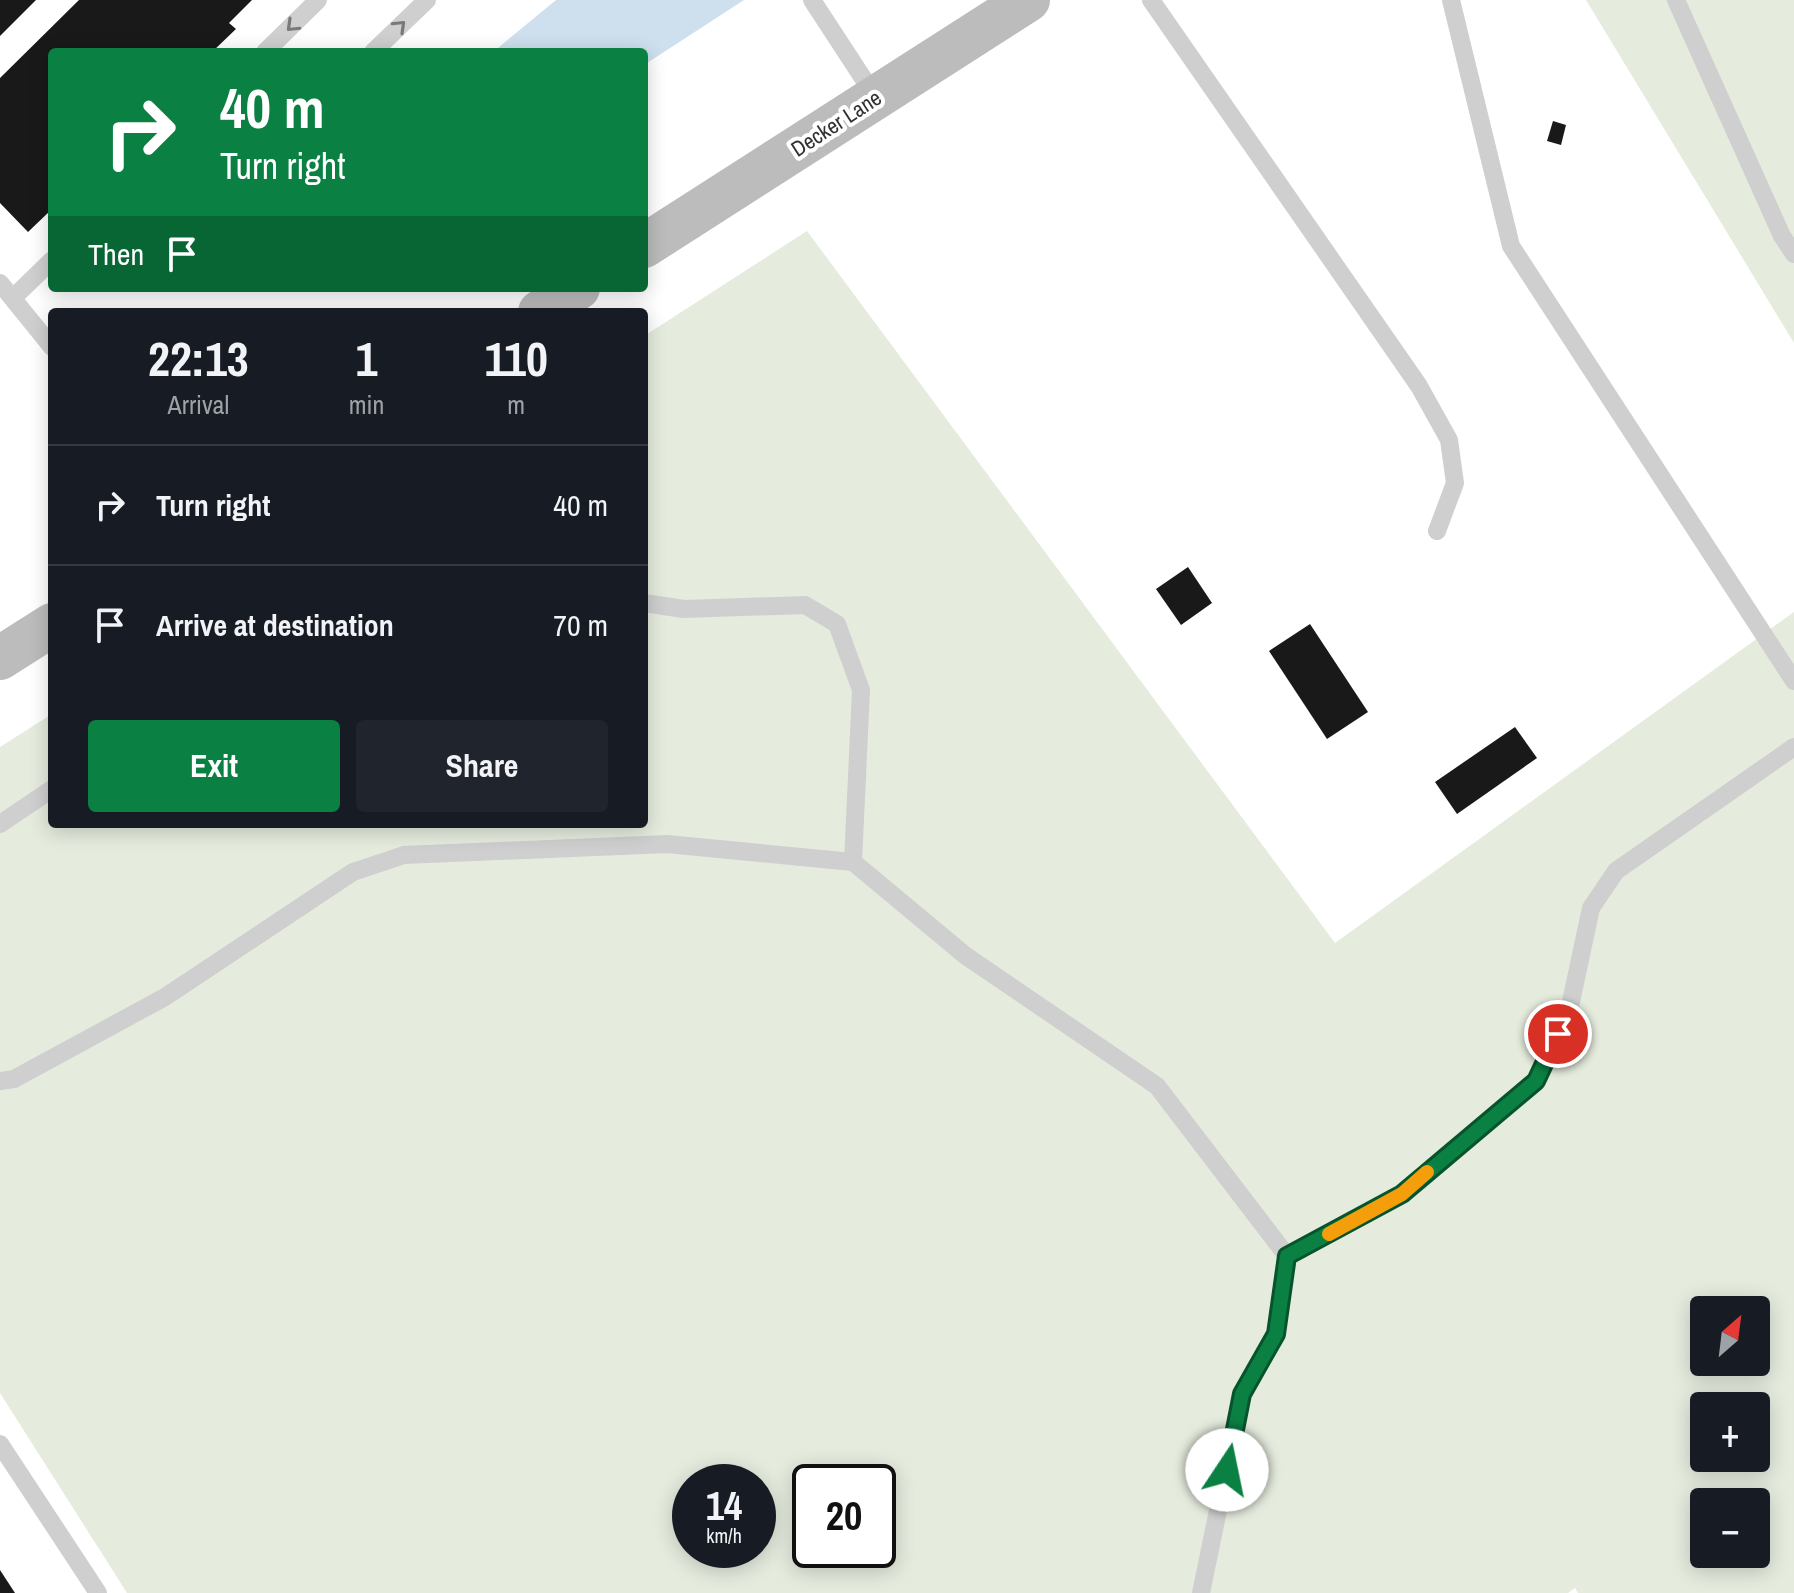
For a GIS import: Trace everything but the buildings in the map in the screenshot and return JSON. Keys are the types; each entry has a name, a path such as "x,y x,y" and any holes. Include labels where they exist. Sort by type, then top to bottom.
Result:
{"main road":[{"name":"Decker Lane","path":"648,243 1028,0"},
{"path":"546,308 572,292"},
{"path":"0,658 48,628"}],"lane":[{"path":"269,48 318,0"},
{"path":"377,48 427,0"},
{"path":"812,0 876,98"},
{"path":"1151,0 1419,386 1449,440 1455,483 1437,531"},
{"path":"1451,0 1511,246 1794,681"},
{"path":"1676,0 1776,221 1794,254"},
{"path":"14,297 48,264"},
{"path":"0,283 48,342"},
{"path":"648,604 684,609 805,605 837,624 861,690 853,862"},
{"path":"1287,1256 1402,1194 1536,1081 1569,1011 1591,908 1616,871 1794,747"},
{"path":"0,824 48,792"},
{"path":"0,1081 14,1079 165,997 353,872 404,855 667,844 853,862 966,956 1157,1086 1287,1256 1276,1334 1242,1394 1201,1593"},
{"path":"0,1444 98,1593"}],"shaded area":[{"path":"1586,0 1794,0 1794,343"},
{"path":"807,231 1335,943 1794,612 1794,1593 1578,1593 1575,1588 1568,1593 127,1593 0,1393 0,747 48,717 48,828 648,828 648,333"}],"water":[{"path":"556,0 744,0 648,62 648,48 498,48"}],"slow traffic":[{"path":"1329,1234 1402,1194 1427,1172"}],"route":[{"path":"1227,1470 1242,1394 1276,1334 1287,1256 1402,1194 1536,1081 1558,1034"}]}
